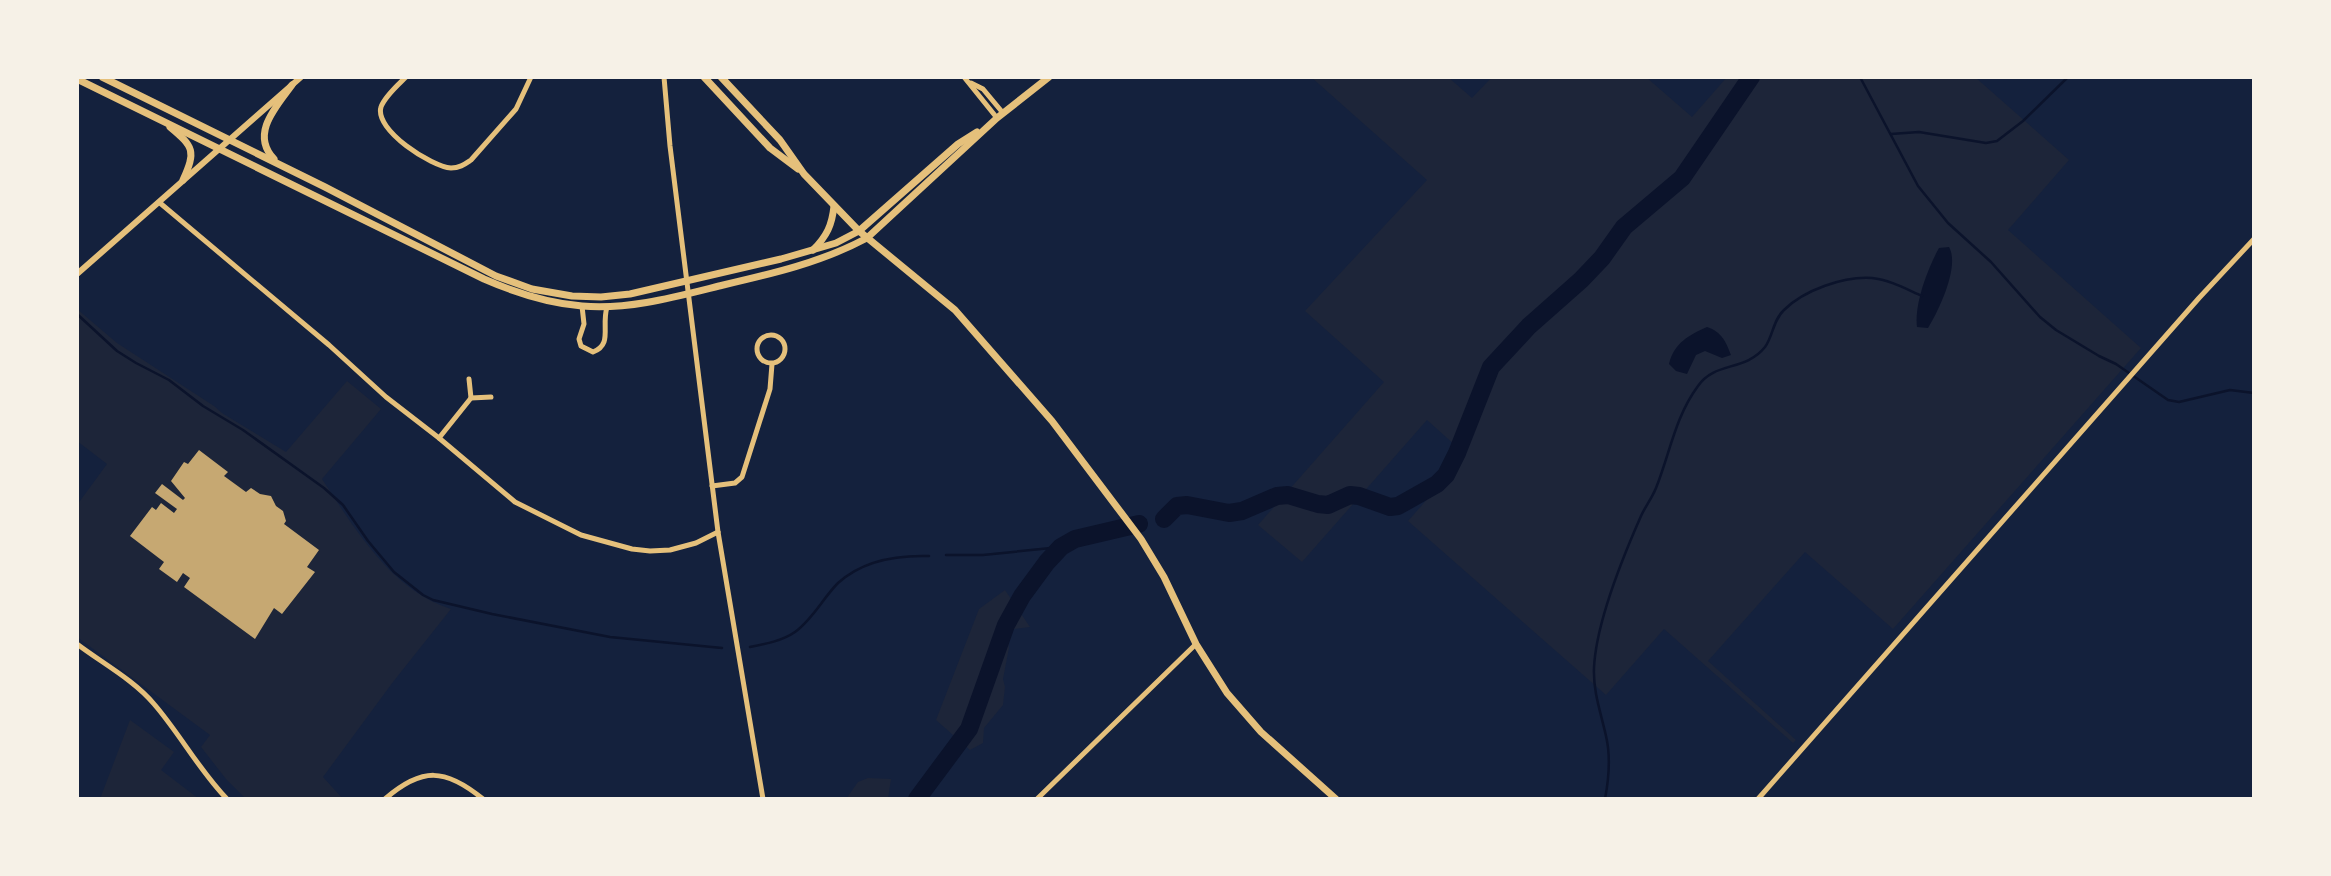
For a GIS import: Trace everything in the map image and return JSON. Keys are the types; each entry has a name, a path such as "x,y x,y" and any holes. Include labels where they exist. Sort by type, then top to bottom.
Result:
{"main road":[{"path":"102,77 279,164 496,276 532,289 572,296 630,294 813,251 836,243 859,231 958,144 990,124"},
{"path":"704,77 770,148 804,174 859,231 955,310 1074,448 1141,538 1164,577 1196,644 1227,693 1261,732 1336,799"},
{"path":"722,77 780,140 804,174"},
{"path":"77,79 484,279 517,293 551,302 607,307 689,294 780,272 822,259 867,238 1000,115 1049,77"},
{"path":"279,164 269,154 263,136 269,117 292,85"},
{"path":"162,120 188,142 192,151 183,180"},
{"path":"813,251 826,237 832,223 834,205"}],"street":[{"path":"77,274 301,77"},
{"path":"405,77 381,107 385,125 400,142 439,164 452,168 463,166 471,160 507,119 526,91 531,77"},
{"path":"664,77 670,146 718,533 763,799"},
{"path":"966,79 982,89 1000,115"},
{"path":"160,203 337,352 386,397 515,502 545,519 596,541 650,551 670,550 718,533"},
{"path":"1758,799 2254,239"},
{"path":"582,306 584,324 579,339 581,346 593,352 604,345 606,338 603,318 607,307"},
{"path":"768,335 780,337 786,347 783,358 772,363 761,359 757,348 762,337 768,335"},
{"path":"712,486 736,483 742,477 769,390 772,363"},
{"path":"439,438 471,398 469,379"},
{"path":"471,398 491,397"},
{"path":"77,644 155,705 189,753 227,799"},
{"path":"1037,799 1196,644"},
{"path":"385,799 410,779 424,775 439,776 459,783 484,799"}],"shaded area":[{"path":"1311,77 1448,77 1472,98 1492,77 1646,77 1692,117 1727,77 1975,77 2069,160 2008,230 2141,348 1893,629 1805,552 1708,661 1796,740 1793,743 1664,629 1606,695 1408,521 1466,455 1427,420 1302,562 1258,525 1384,382 1305,311 1427,180"},
{"path":"1949,247 1952,265 1942,299 1928,328 1917,327 1918,308 1926,276 1939,248"},
{"path":"77,309 117,343 286,452 347,381 381,409 322,479 376,556 410,588 451,609 323,777 343,799 246,799 201,747 210,735 77,637 77,505 107,464 77,441"},
{"path":"1707,327 1720,335 1731,355 1722,358 1705,351 1696,355 1687,374 1676,371 1669,364 1678,345"},
{"path":"1005,590 1030,627 1006,630 1009,648 1003,679 1003,705 984,728 983,743 970,750 936,720 979,609"},
{"path":"130,720 174,752 161,770 199,799 100,799"},
{"path":"868,778 891,779 888,799 846,799 858,782"}],"building":[{"path":"199,450 228,472 224,476 246,492 251,488 260,494 271,496 276,506 283,511 286,521 284,524 319,550 307,567 315,572 282,614 274,608 255,639 184,587 190,578 183,573 177,582 159,569 164,562 130,536 152,507 156,510 161,503 174,513 177,509 155,493 162,484 183,500 185,498 171,481 184,462 188,464"}],"waterway":[{"path":"1164,519 1177,506 1187,505 1229,513 1242,511 1277,496 1288,495 1328,505 1350,495 1390,507 1398,506 1437,484 1446,475 1457,453 1491,367 1529,326 1602,258 1624,227 1682,178 1751,77"},
{"path":"1860,77 1918,186 1948,223 1991,262 2040,317 2056,330 2116,364 2168,400 2179,402 2230,390 2254,393"},
{"path":"1891,134 1919,132 1986,143 1997,141 2023,121 2068,77"},
{"path":"1605,799 1609,752 1594,677 1600,631 1618,571 1656,488 1678,423 1690,398 1705,378 1757,355 1768,343 1780,314 1802,296 1813,291 1849,279 1872,278 1922,296"},
{"path":"77,314 117,351 169,380 324,488 343,505 394,572 423,595 433,600 492,614 610,637 722,648"},
{"path":"917,799 969,729 1006,625 1022,596 1047,562 1061,547 1075,539 1139,524"},
{"path":"946,555 983,555 1061,547"},
{"path":"750,647 779,640 795,632 838,583 858,569 881,560 929,556"}]}
